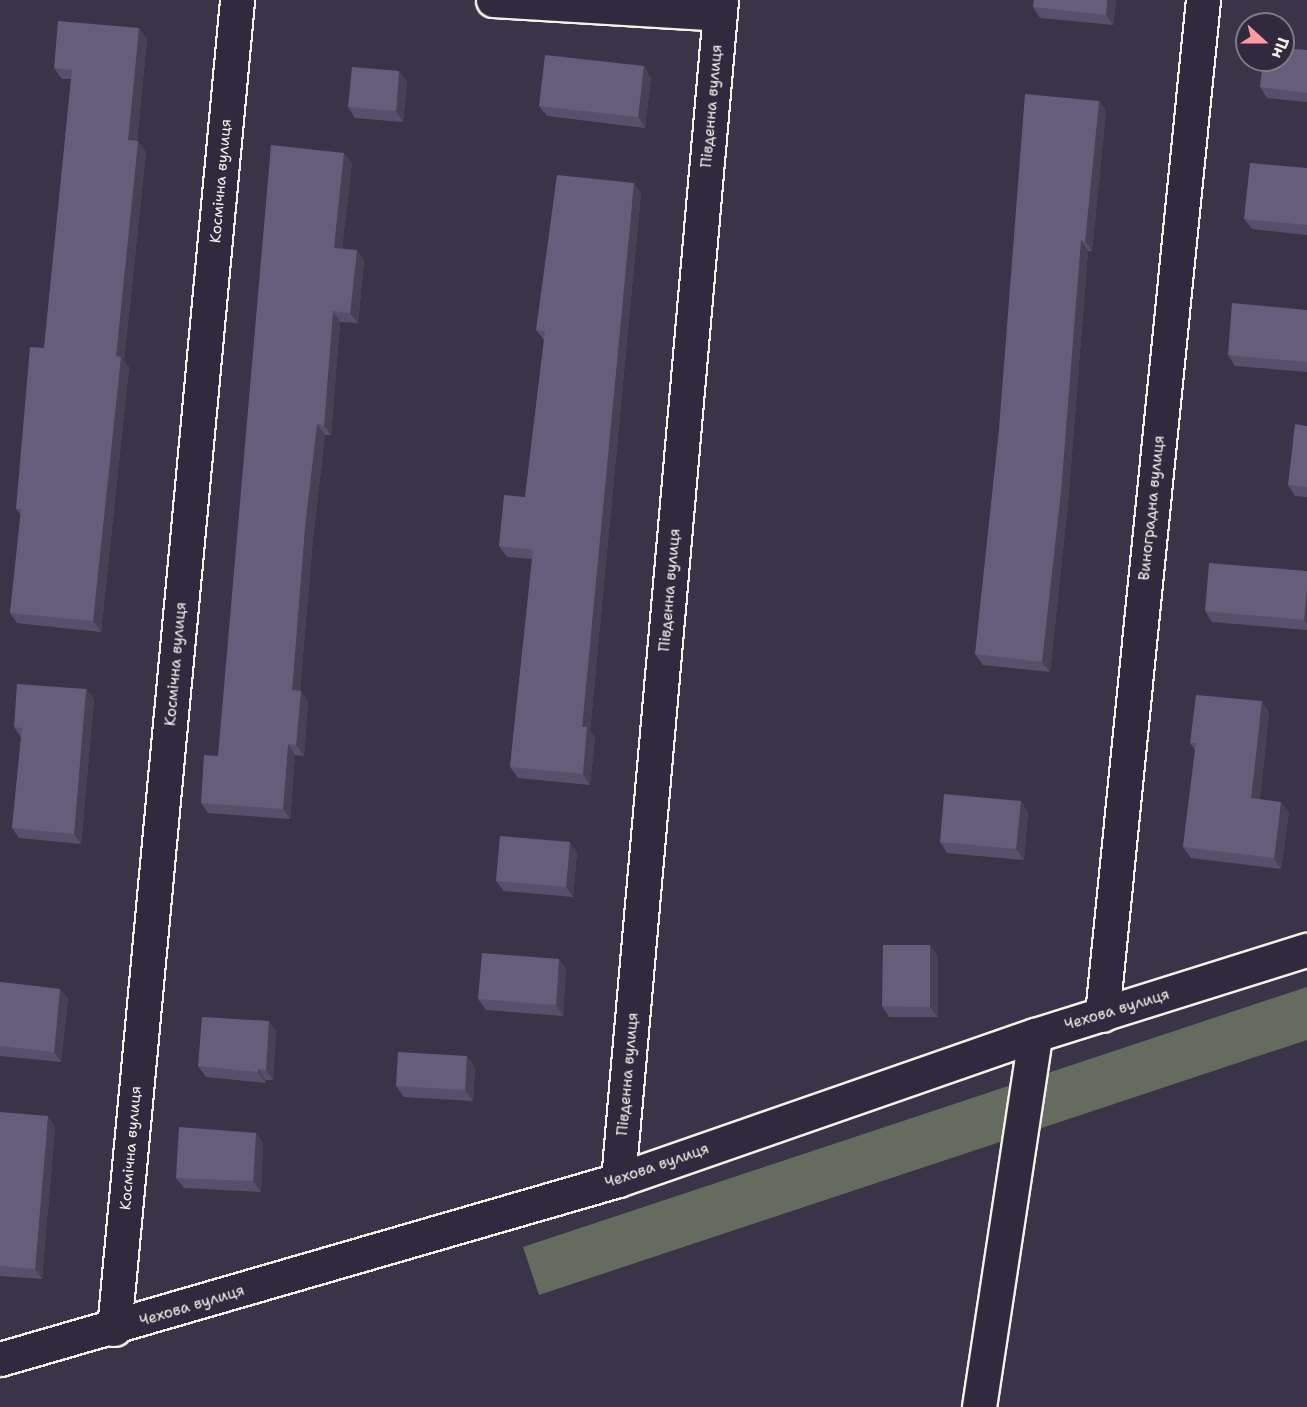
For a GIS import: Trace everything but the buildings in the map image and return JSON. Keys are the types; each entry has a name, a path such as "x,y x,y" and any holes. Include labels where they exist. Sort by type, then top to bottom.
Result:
{"street":[{"name":"Космічна вулиця","path":"114,1329 237,0"},
{"path":"493,0 721,7"},
{"name":"Виноградна вулиця","path":"1102,1015 1203,0"},
{"name":"Південна вулиця","path":"618,1180 721,7"},
{"name":"Чехова вулиця","path":"0,1359 114,1329 618,1180 1035,1035 1307,950"},
{"path":"979,1407 1035,1035"}],"green space":[{"path":"1307,987 1307,1040 539,1295 523,1247"}]}
